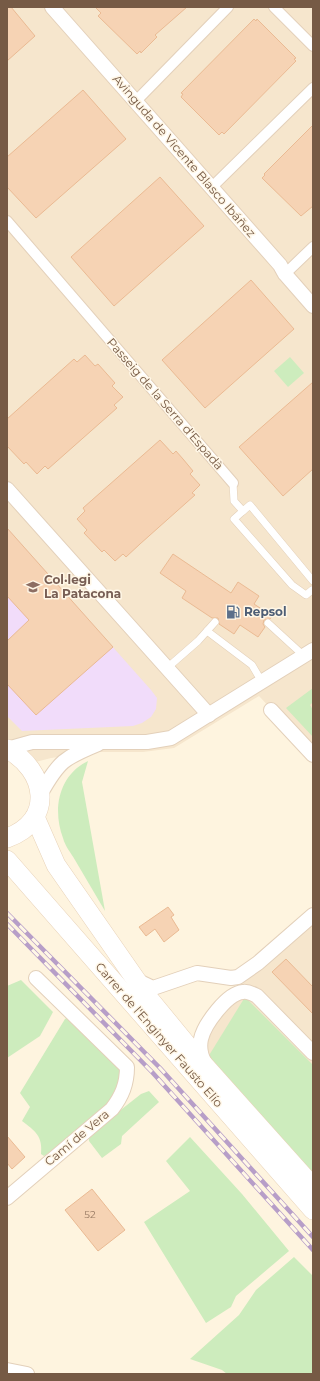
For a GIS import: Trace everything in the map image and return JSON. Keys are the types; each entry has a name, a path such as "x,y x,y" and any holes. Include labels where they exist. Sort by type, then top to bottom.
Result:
{"main road":[{"path":"7,749 19,755 28,764 37,778 41,793 35,817 26,827 15,835 7,838"},
{"name":"Carrer de l'Enginyer Fausto Elío","path":"35,817 56,865 135,980 170,1026 313,1187"},
{"name":"Carrer de l'Enginyer Fausto Elío","path":"7,860 313,1210"}],"street":[{"name":"Avinguda de Vicente Blasco Ibáñez","path":"52,7 212,187 280,265 285,274 313,306"},
{"path":"136,101 228,7"},
{"path":"274,7 313,46"},
{"path":"212,187 313,88"},
{"name":"Passeig de la Serra d'Espadà","path":"7,221 233,483"},
{"path":"285,274 313,247"},
{"path":"7,489 209,715"},
{"path":"7,749 32,742 147,742 171,738 309,653"},
{"path":"271,710 313,755"},
{"path":"41,793 55,769 71,755 107,741"},
{"path":"135,980 153,988 162,986 189,974 197,973 231,978 238,977 258,964 313,915"},
{"path":"258,964 252,981 253,988 257,996 313,1054"},
{"name":"Camí de Vera","path":"7,1198 112,1109 121,1098 127,1078 127,1067 36,978"},
{"name":"Carrer de l'Enginyer Fausto Elío","path":"210,1072 202,1059 200,1048 201,1039 205,1029 224,1002 235,994 250,992 257,996"}],"lane":[{"name":"Passeig de la Serra d'Espadà","path":"233,483 234,501 243,511"},
{"path":"313,581 250,506 234,519 292,585 306,595 313,590"},
{"path":"167,668 215,622"},
{"path":"268,623 309,653"},
{"path":"207,631 252,665 262,682"}],"shaded area":[{"path":"7,7 313,7 313,754 259,696 174,748 143,752 97,752 51,758 28,764 7,749"},
{"name":"Col·legi La Patacona","path":"7,528 151,690 157,698 156,709 151,717 142,723 133,726 22,731 7,716"},
{"path":"313,915 313,1187 202,1059 205,1029 224,1002 258,964"}],"green space":[{"path":"290,357 304,373 288,387 274,371"},
{"path":"313,688 313,702 310,705 313,710 313,737 286,708"},
{"path":"88,761 82,782 105,911 65,844 58,816 60,794 64,784 78,767"},
{"path":"21,980 53,1012 40,1036 7,1058 7,986"},
{"path":"245,997 313,1065 313,1175 208,1057"},
{"path":"68,1017 121,1069 120,1081 113,1098 100,1113 44,1156 41,1154 41,1143 37,1134 22,1121 30,1107 20,1093 65,1019"},
{"path":"149,1091 159,1102 122,1136 121,1144 102,1158 89,1141 89,1135 141,1094"},
{"path":"190,1137 242,1194 289,1251 236,1296 231,1307 206,1323 144,1222 190,1191 166,1161"},
{"path":"294,1257 313,1276 313,1374 227,1374 222,1370 190,1359 239,1315 256,1290"}],"building":[{"path":"7,7 11,7 35,36 7,61"},
{"path":"95,7 187,7 155,35 157,37 141,53 140,51 137,54 98,16 101,13"},
{"path":"254,19 256,21 257,19 296,58 294,59 296,61 224,134 222,132 219,135 181,97 183,94 181,93"},
{"path":"83,90 126,139 36,218 7,187 7,157"},
{"path":"313,125 313,206 301,216 262,178 265,175 264,174"},
{"path":"160,177 204,226 114,306 71,257"},
{"path":"251,280 294,329 205,408 162,360"},
{"path":"85,355 95,366 98,364 115,383 112,386 123,397 114,405 117,408 48,469 45,466 37,474 26,462 24,464 7,446 7,419 74,359 77,362"},
{"path":"313,382 313,469 283,496 239,447"},
{"path":"160,440 173,454 176,451 193,471 190,474 200,485 192,493 195,495 126,557 123,554 115,561 104,550 102,552 84,533 87,530 77,519 85,511 83,508"},
{"path":"7,528 113,647 36,715 7,684 7,641 29,620 7,596"},
{"path":"173,554 231,593 238,582 259,596 254,604 272,616 270,619 264,620 263,624 265,627 258,637 240,625 234,634 219,624 218,618 212,618 182,598 186,591 160,573"},
{"path":"168,907 174,915 171,917 179,930 164,942 155,929 146,936 139,927"},
{"path":"286,959 313,987 313,1014 272,972"},
{"path":"7,1136 25,1157 12,1169 7,1163"},
{"path":"92,1189 125,1230 98,1251 65,1210"}],"railway":[{"path":"7,913 160,1068 313,1237"},
{"path":"7,924 152,1072 313,1250"}],"place":[{"name":"Col·legi La Patacona","path":"33,587"},
{"name":"Repsol","path":"233,612"}]}
